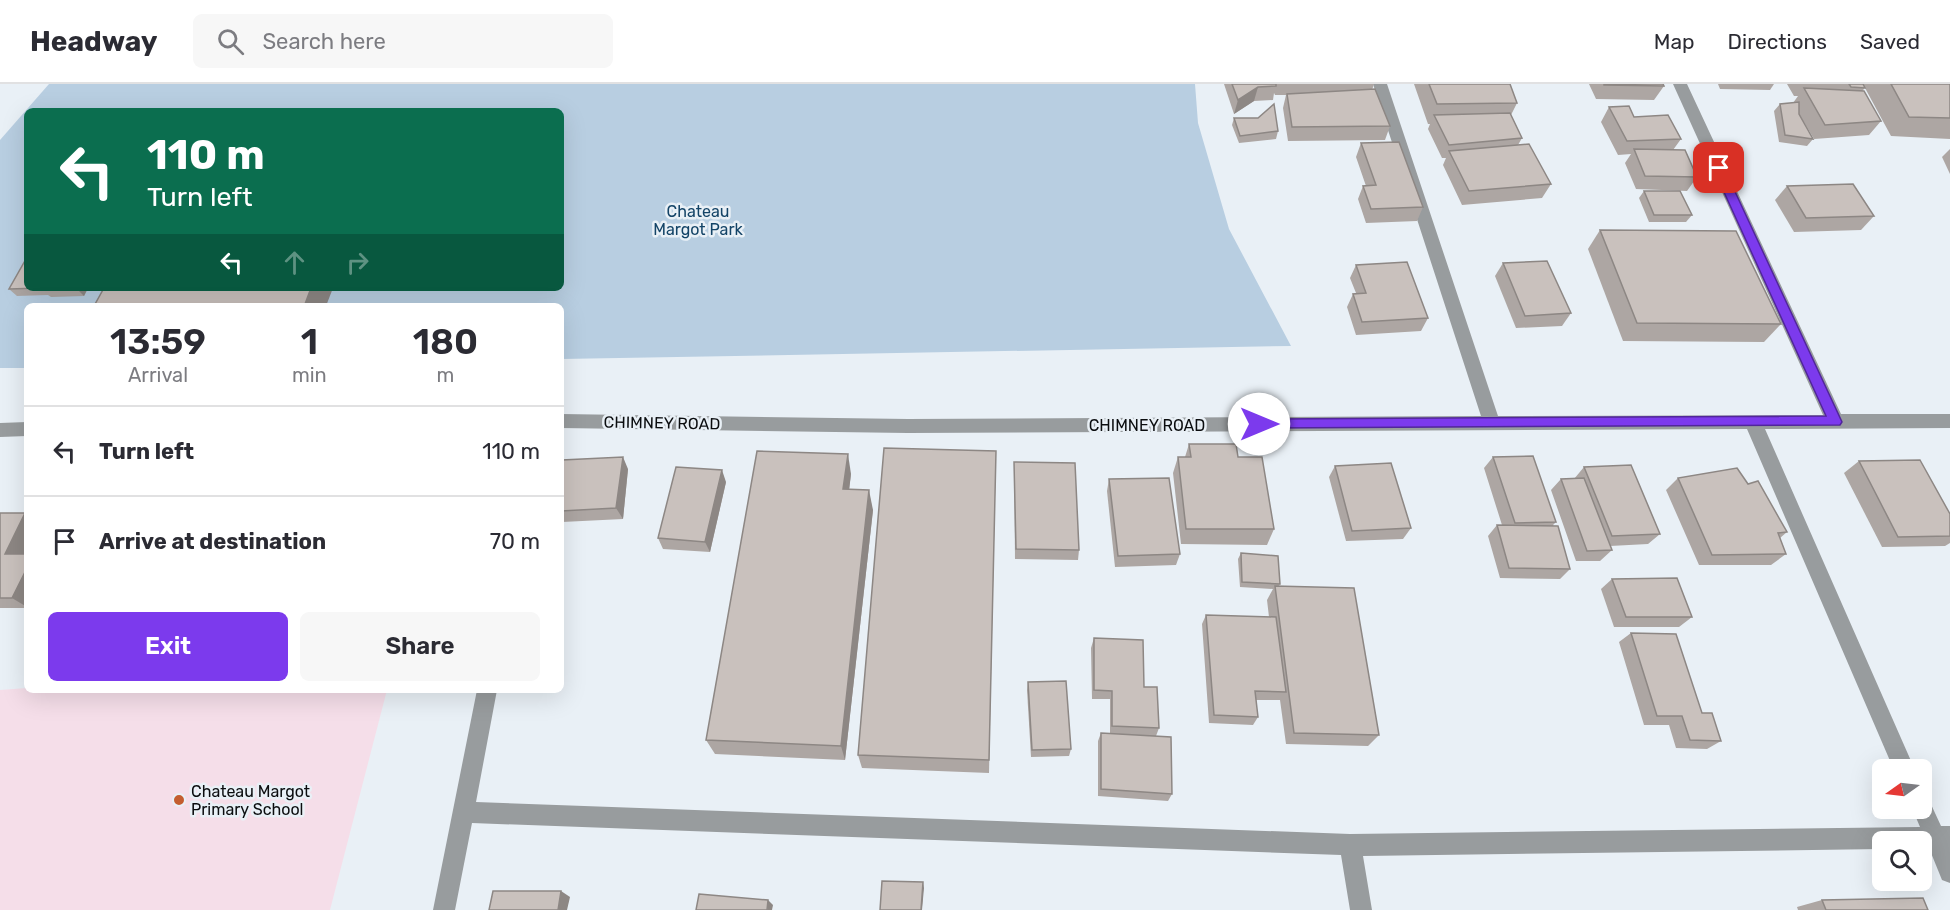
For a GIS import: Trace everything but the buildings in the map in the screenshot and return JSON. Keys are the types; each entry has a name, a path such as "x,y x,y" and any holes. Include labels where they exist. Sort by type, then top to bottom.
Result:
{"street":[{"path":"1380,84 1492,423"},
{"path":"1680,84 1835,422"},
{"name":"CHIMNEY ROAD","path":"564,421 908,426 1950,421"},
{"path":"1753,422 1900,759"},
{"path":"0,430 24,429"},
{"path":"444,910 486,693"},
{"path":"465,812 1350,845 1942,837"},
{"path":"1930,819 1942,837 1950,872"},
{"path":"1350,845 1361,910"}],"shaded area":[{"name":"Chateau Margot Primary School","path":"24,688 24,693 386,693 330,910 0,910 0,690"}],"green space":[{"name":"Chateau Margot Park","path":"49,84 1195,84 1198,123 1229,229 1291,346 564,359 564,303 24,303 24,368 0,368 0,140 24,113 24,291 564,291 564,108 28,108"}],"place":[{"name":"Chateau Margot Primary School","path":"179,800"}],"route":[{"path":"1259,424 1835,422 1719,168"}]}
